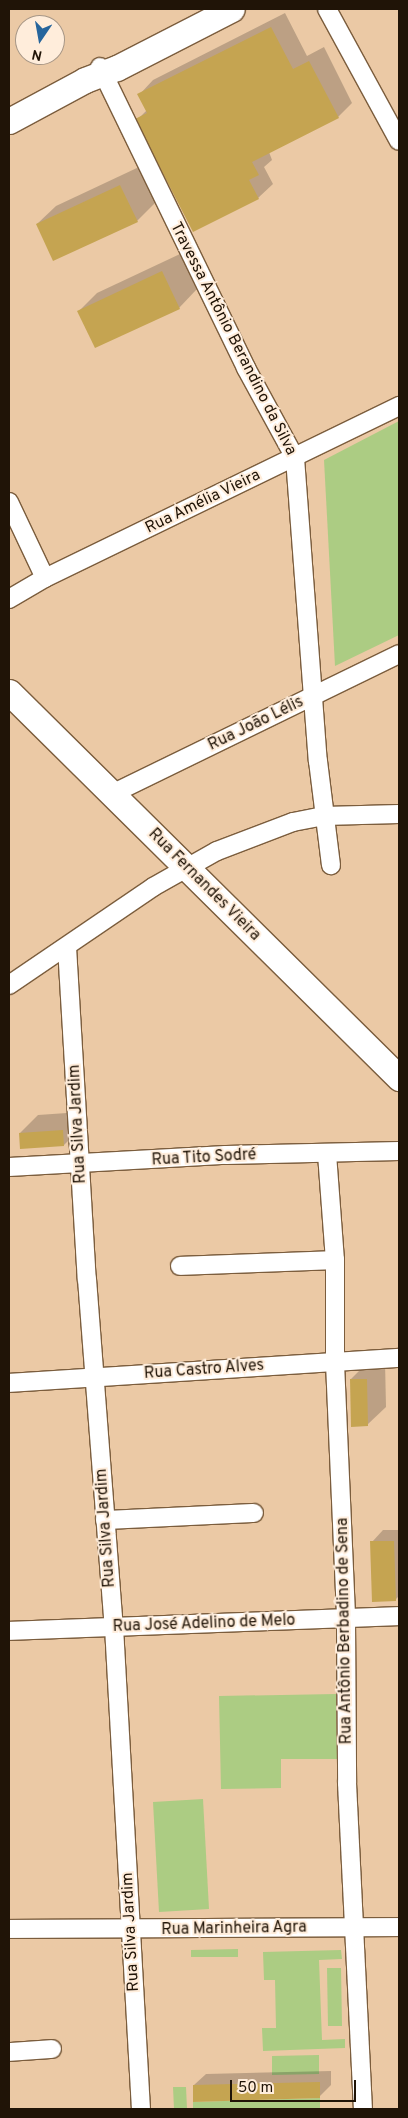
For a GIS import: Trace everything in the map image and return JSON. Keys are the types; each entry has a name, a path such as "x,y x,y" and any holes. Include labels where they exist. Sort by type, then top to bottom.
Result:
{"street":[{"path":"96,73 114,55 201,9"},
{"path":"9,121 96,73 232,9"},
{"path":"326,9 399,141"},
{"name":"Travessa Antônio Berandino da Silva","path":"96,73 246,368 295,458 324,816 331,865"},
{"name":"Rua Amélia Vieira","path":"9,599 45,578 399,406"},
{"path":"9,502 45,578"},
{"name":"Rua João Lélis","path":"112,794 399,654"},
{"name":"Rua Fernandes Vieira","path":"9,692 399,1078"},
{"path":"9,986 153,887 217,851 294,822 324,816 399,814"},
{"name":"Rua Silva Jardim","path":"67,946 79,1162 114,1627 141,2109"},
{"name":"Rua Tito Sodré","path":"9,1167 79,1162 399,1151"},
{"name":"Rua Antônio Berbadino de Sena","path":"327,1154 335,1260 335,1363 346,1620 348,1783 363,2109"},
{"path":"180,1266 335,1260"},
{"name":"Rua Castro Alves","path":"9,1383 399,1358"},
{"path":"105,1520 254,1513"},
{"name":"Rua José Adelino de Melo","path":"9,1631 217,1621 346,1620 399,1616"},
{"name":"Rua Marinheira Agra","path":"9,1930 130,1931 399,1927"},
{"path":"9,2052 52,2049"}],"green space":[{"path":"399,421 399,635 335,666 324,460"},
{"path":"336,1694 337,1759 281,1759 281,1788 221,1789 219,1696"},
{"path":"203,1799 209,1909 159,1912 153,1802"},
{"path":"238,1949 238,1957 191,1957 191,1950"},
{"path":"341,1950 342,1959 319,1960 322,2040 345,2039 345,2048 263,2051 262,2028 276,2028 275,1980 264,1980 263,1952"},
{"path":"327,1968 341,1968 342,2026 328,2026"},
{"path":"319,2055 319,2074 272,2075 272,2056"},
{"path":"173,2087 186,2087 187,2109 174,2109"},
{"path":"320,2098 320,2109 193,2109 193,2102"}],"building":[{"path":"271,27 293,69 309,61 339,118 252,162 259,175 249,180 259,199 193,232 135,119 147,113 137,94"},
{"path":"120,185 138,222 53,261 36,224"},
{"path":"162,271 180,309 95,348 77,311"},
{"path":"63,1130 64,1146 20,1149 19,1133"},
{"path":"350,1379 367,1379 368,1426 351,1427"},
{"path":"370,1541 394,1541 396,1601 372,1602"},
{"path":"320,2082 320,2098 193,2102 193,2085"}]}
